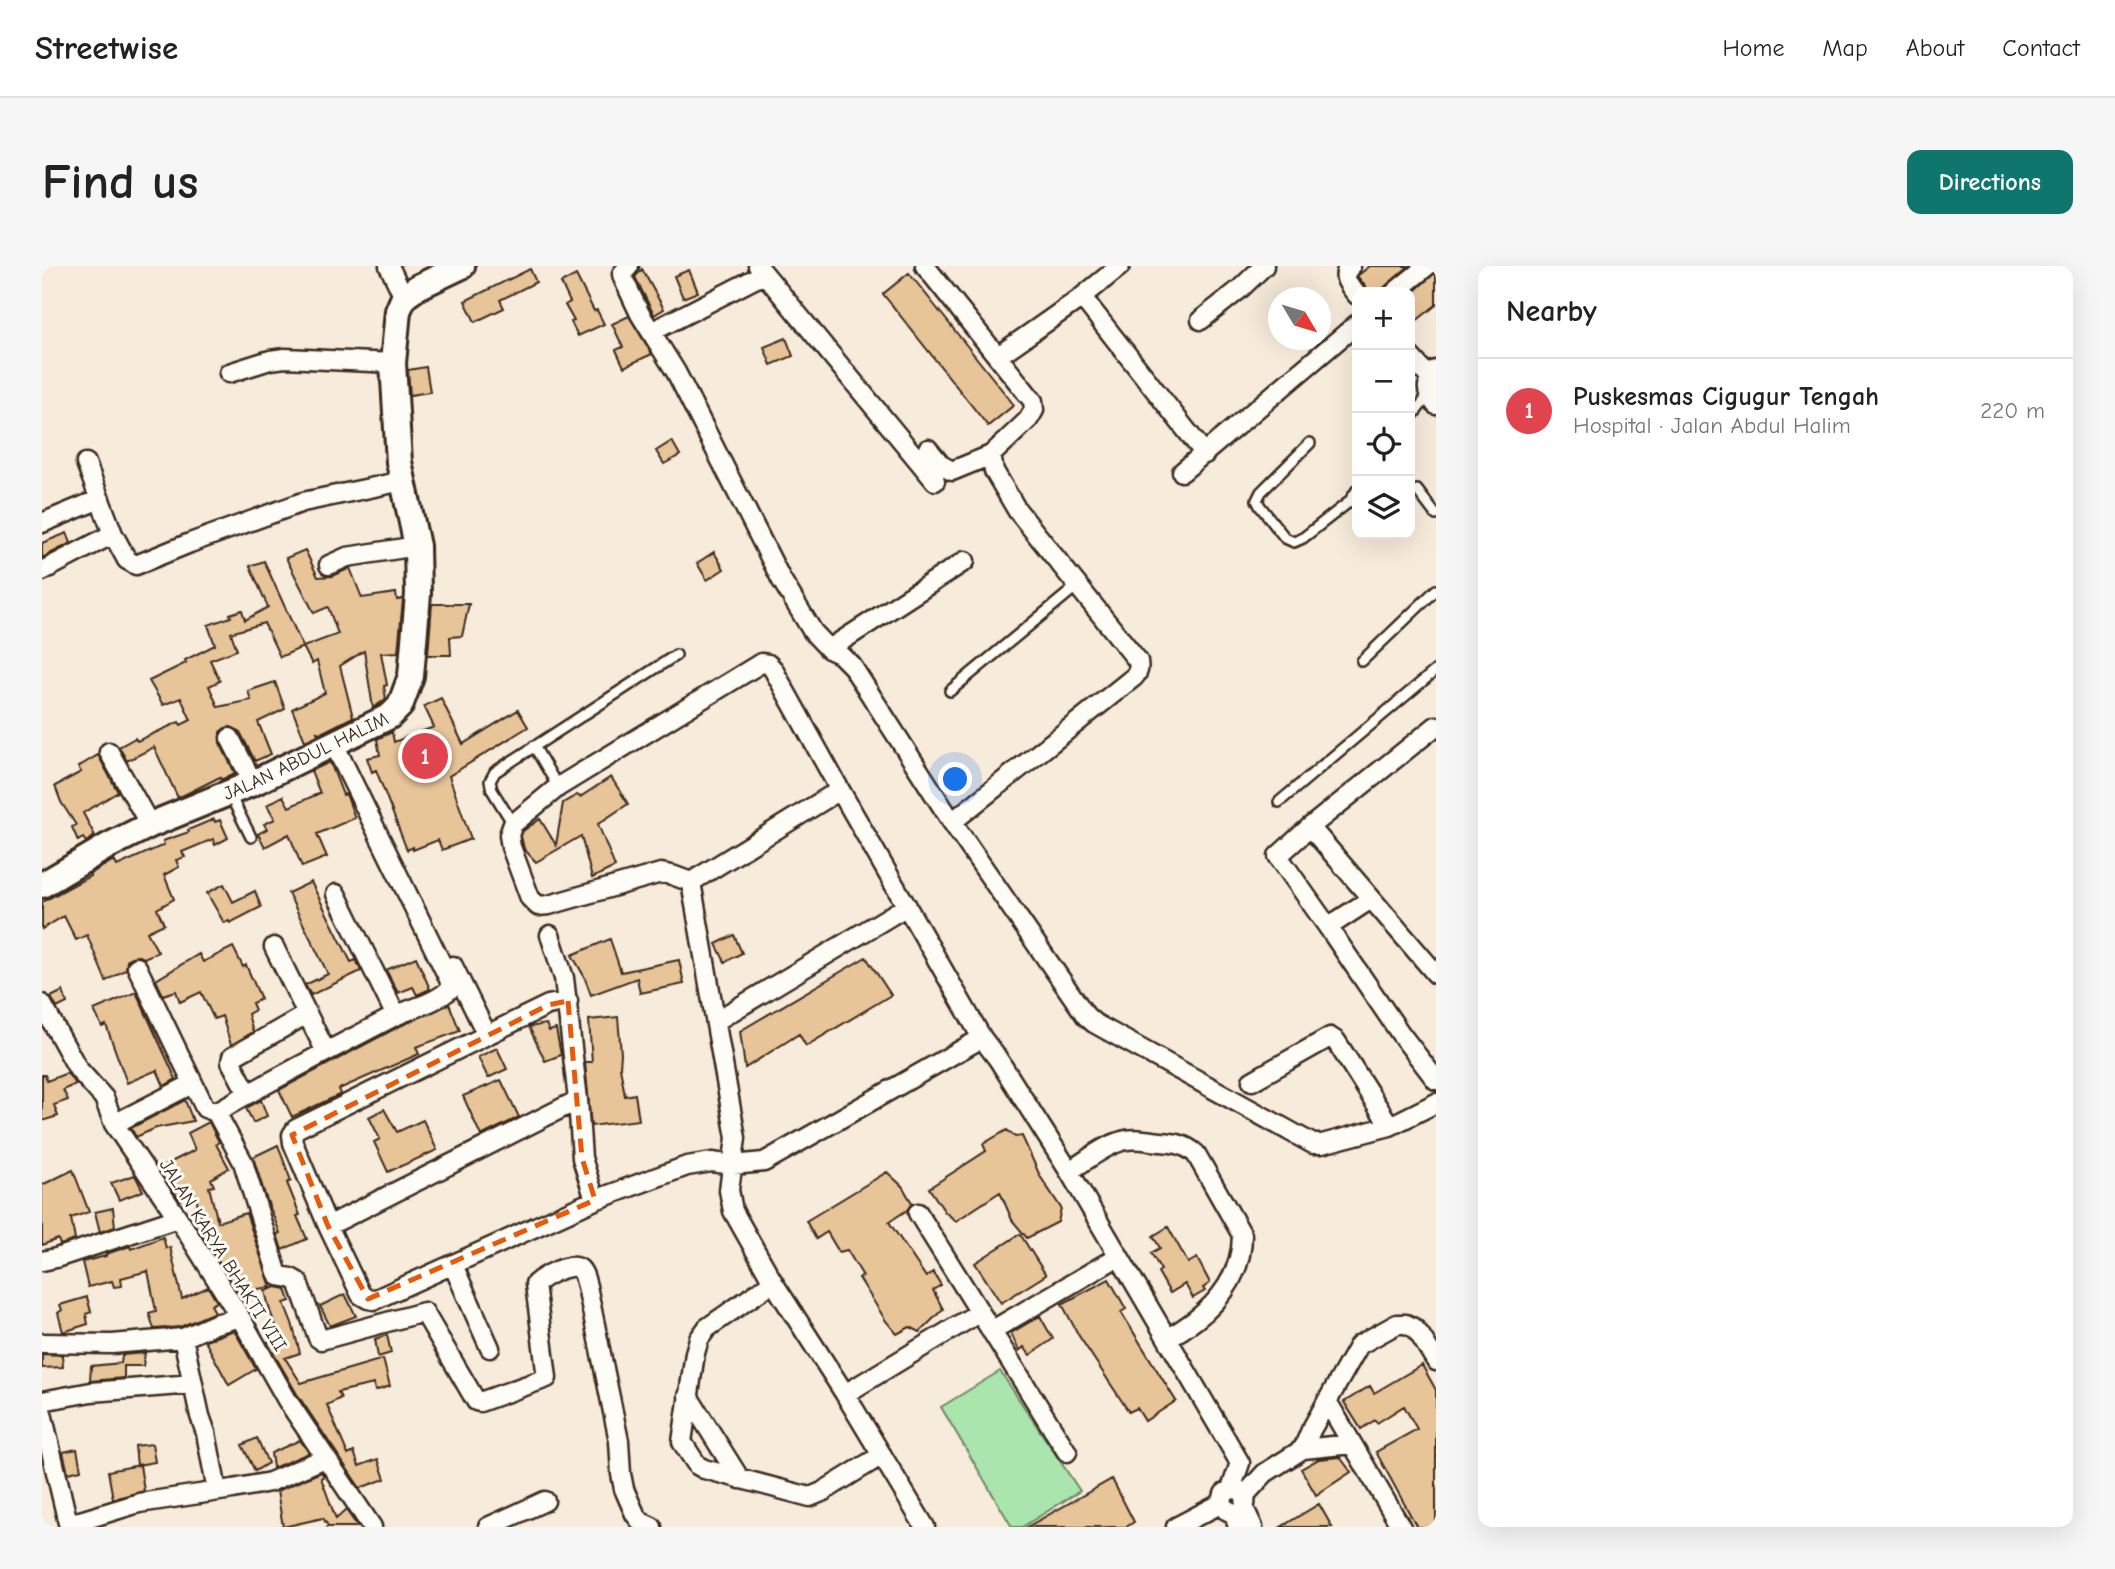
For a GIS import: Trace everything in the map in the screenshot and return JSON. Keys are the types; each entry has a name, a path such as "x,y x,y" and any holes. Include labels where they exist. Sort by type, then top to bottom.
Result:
{"street":[{"path":"389,266 404,297 418,287 462,266"},
{"path":"629,266 622,274 623,278 651,332 676,372 781,579 813,632 852,666 952,822 1086,1016 1094,1023 1313,1144 1390,1126 1436,1102"},
{"path":"925,266 1033,401 1034,410 1028,420 990,455 952,471 941,465 928,449"},
{"path":"998,356 1082,297 1120,266"},
{"path":"1201,320 1264,266"},
{"path":"1351,266 1346,270 1345,276 1352,288"},
{"path":"1401,287 1427,266"},
{"path":"651,332 761,270 936,481"},
{"name":"JALAN ABDUL HALIM","path":"42,885 107,846 150,825 343,749 400,706 411,676 418,594 417,546 399,462 393,363 397,312 404,297"},
{"path":"1082,297 1205,454"},
{"path":"1182,472 1352,328"},
{"path":"229,373 285,358 393,363"},
{"path":"1415,363 1433,387"},
{"path":"952,822 1138,672 1138,661 1017,510 994,471 990,455"},
{"path":"86,463 113,534 127,560 136,565 303,502 403,481"},
{"path":"42,523 100,499"},
{"path":"42,571 113,534"},
{"path":"329,565 347,557 417,546"},
{"path":"830,649 965,561"},
{"path":"691,882 672,874 661,873 538,906 530,898 509,835 513,824 558,787 761,663 768,664 982,1038 1069,1171 1240,1463 1246,1470 1265,1473"},
{"path":"1436,726 1278,856 1400,1033 1436,1080"},
{"path":"230,738 253,783"},
{"path":"216,1112 396,1016 442,996 451,988 343,749"},
{"path":"343,749 487,1035"},
{"path":"109,752 150,825"},
{"path":"691,882 839,790"},
{"path":"1310,827 1436,974"},
{"path":"691,882 736,1138 729,1191 733,1211 773,1282 845,1394 925,1527"},
{"path":"336,894 396,1016"},
{"path":"1328,928 1371,899"},
{"path":"716,1021 907,906"},
{"path":"550,934 564,978 568,1001 582,1158 595,1200"},
{"path":"274,947 326,1052"},
{"path":"137,967 205,1108 216,1112 243,1162 277,1272 279,1276 298,1282 318,1338 321,1340 424,1312 476,1401 480,1402 547,1378 535,1284 550,1274 575,1266 580,1269 587,1286 616,1428 624,1489 635,1514 641,1522 652,1527"},
{"path":"568,1001 548,1005 296,1129 292,1135 293,1143 361,1295 374,1300 595,1200 687,1166 712,1162 733,1165 764,1162 982,1038"},
{"name":"JALAN KARYA BHAKTI VIII","path":"42,1003 78,1069 104,1098 114,1124 178,1218 240,1317 287,1400 372,1527"},
{"path":"248,1094 231,1062 232,1057 307,1014"},
{"path":"1252,1082 1330,1037 1336,1041 1390,1126"},
{"path":"114,1124 192,1084"},
{"path":"328,1226 578,1100"},
{"path":"1069,1171 1111,1146 1132,1139 1176,1143 1187,1146 1196,1154 1242,1235 1242,1247 1220,1297 1199,1320 1168,1338"},
{"path":"918,1213 1066,1452"},
{"path":"42,1261 178,1218"},
{"path":"991,1331 1119,1256"},
{"path":"453,1265 490,1348"},
{"path":"773,1282 707,1328 699,1339 682,1442 697,1465 704,1469 810,1497 881,1455"},
{"path":"845,1394 980,1312"},
{"path":"42,1343 112,1344 183,1338 240,1317"},
{"path":"1303,1450 1311,1430 1359,1345 1397,1324 1406,1324 1420,1335 1436,1361"},
{"path":"183,1338 217,1491"},
{"path":"42,1401 91,1392 193,1384"},
{"path":"688,1396 740,1479"},
{"path":"1327,1401 1401,1527"},
{"path":"42,1413 68,1523 139,1503 270,1482 325,1458"},
{"path":"1176,1527 1236,1506 1265,1473 1303,1450 1352,1444"},
{"path":"1240,1463 1236,1506 1253,1527"},
{"path":"488,1527 545,1501"}],"lane":[{"path":"1414,413 1433,387"},
{"path":"1310,443 1261,492 1257,499 1259,506 1285,538 1294,542 1303,538 1352,498"},
{"path":"1417,490 1436,515"},
{"path":"950,691 1077,586"},
{"path":"1362,661 1436,590"},
{"path":"513,824 492,790 490,781 495,772 676,655"},
{"path":"1279,802 1436,670"},
{"path":"534,746 558,787"},
{"path":"229,794 251,837"}],"highlighted area":[{"path":"568,1001 582,1158 595,1200 368,1299 328,1226 292,1135 548,1005"}],"green space":[{"path":"1000,1371 1080,1491 1022,1527 1012,1527 941,1407"}],"building":[{"path":"1370,266 1409,266 1385,287 1366,287 1357,276"},
{"path":"530,269 536,282 500,300 504,308 475,322 465,301"},
{"path":"642,269 664,309 654,315 635,277"},
{"path":"689,270 698,292 683,298 674,276"},
{"path":"1436,272 1436,305 1415,322 1415,291"},
{"path":"909,273 1014,405 988,426 883,294"},
{"path":"576,275 594,311 597,310 604,324 578,336 571,322 574,321 565,305 570,302 561,283"},
{"path":"629,316 652,354 624,367 616,350 623,347 612,324"},
{"path":"786,338 793,356 771,365 764,347"},
{"path":"426,367 430,392 410,395 408,370"},
{"path":"672,441 680,455 664,464 656,451"},
{"path":"67,533 71,543 42,558 42,543"},
{"path":"305,550 318,577 333,576 350,568 362,598 396,593 397,600 403,599 398,652 381,653 387,685 384,686 386,699 373,708 364,651 340,666 353,717 321,733 317,732 318,735 305,741 292,709 325,693 317,661 312,664 303,647 338,634 328,607 314,613 286,558"},
{"path":"714,552 724,569 707,580 697,563"},
{"path":"264,561 303,647 280,657 264,623 231,633 237,650 210,660 220,681 209,686 218,707 251,700 248,691 275,682 285,709 258,722 271,754 255,761 240,732 231,727 225,728 220,732 220,743 235,773 221,780 220,777 178,798 154,747 127,761 119,747 135,738 137,741 179,722 181,725 191,720 181,698 163,705 149,681 215,645 208,625 242,610 245,620 268,607 250,566"},
{"path":"432,604 469,604 462,636 450,637 451,655 428,655"},
{"path":"441,698 463,744 518,710 528,727 449,776 471,839 442,850 438,840 407,850 376,770 372,772 367,758 380,755 377,739 392,732 394,742 434,727 424,706"},
{"path":"98,755 118,792 83,813 95,836 86,842 83,838 78,841 72,827 76,825 61,802 55,786 81,772 78,767"},
{"path":"330,762 355,818 317,834 327,857 302,867 289,834 265,847 258,834 267,829 264,824 275,819 267,805 283,796 289,807 320,793 311,771"},
{"path":"611,777 628,804 598,824 615,867 592,878 581,836 536,862 524,849 521,836 523,831 540,819 556,845 563,803 577,795 580,797"},
{"path":"214,819 215,822 220,820 228,838 215,845 213,839 182,852 185,857 176,860 179,867 164,875 174,899 157,909 164,924 147,932 158,952 144,958 131,957 127,961 126,969 106,981 87,935 76,940 64,916 42,929 42,902 114,860 117,866 164,845 163,841"},
{"path":"311,882 351,962 356,960 361,971 311,995 305,985 328,974 288,893"},
{"path":"224,884 233,902 255,891 261,907 230,923 224,923 207,893"},
{"path":"734,935 742,953 725,962 716,944"},
{"path":"610,939 621,972 679,960 684,984 640,993 637,978 591,995 572,955"},
{"path":"233,947 243,967 246,965 261,999 252,1003 255,1010 248,1014 253,1032 231,1045 222,1016 214,1019 201,992 180,1002 176,991 163,995 156,980 199,954 203,962"},
{"path":"416,957 430,989 417,995 413,987 398,993 386,970"},
{"path":"866,957 891,995 806,1046 799,1034 745,1068 740,1031"},
{"path":"63,991 67,1003 57,1008 51,997"},
{"path":"136,992 176,1079 164,1086 157,1070 127,1083 106,1025 102,1027 94,1010"},
{"path":"449,1004 460,1031 416,1047 419,1054 339,1089 341,1094 292,1117 279,1090 398,1027"},
{"path":"618,1017 620,1067 625,1096 635,1094 639,1120 591,1126 585,1062 592,1062 589,1020"},
{"path":"546,1024 549,1031 556,1029 561,1055 545,1061 529,1027"},
{"path":"497,1048 507,1069 488,1078 478,1057"},
{"path":"67,1073 76,1084 63,1090 68,1100 54,1105 58,1116 42,1121 42,1075 45,1075 47,1081"},
{"path":"501,1080 519,1117 481,1136 463,1096"},
{"path":"185,1100 193,1121 156,1128 136,1137 131,1128"},
{"path":"261,1100 267,1116 253,1123 246,1108"},
{"path":"384,1109 397,1132 423,1120 437,1150 388,1172 374,1142 380,1139 369,1117"},
{"path":"209,1122 219,1142 216,1144 229,1168 211,1179 214,1186 209,1187 218,1222 246,1213 271,1287 237,1292 197,1227 203,1225 195,1194 180,1200 172,1189 175,1188 165,1165 195,1150 188,1133"},
{"path":"1007,1130 1015,1137 1022,1136 1040,1176 1061,1208 1058,1222 1027,1238 1012,1220 1000,1192 956,1221 945,1212 929,1188 986,1151 983,1144"},
{"path":"278,1145 291,1181 287,1183 300,1215 297,1216 307,1239 282,1250 277,1234 280,1233 253,1157"},
{"path":"73,1170 89,1212 71,1218 75,1240 60,1245 58,1239 42,1245 42,1185"},
{"path":"887,1172 902,1186 912,1203 907,1210 889,1222 926,1277 933,1272 941,1285 933,1290 943,1309 920,1332 910,1327 897,1334 859,1278 863,1276 847,1250 839,1252 827,1232 816,1239 806,1221"},
{"path":"135,1175 143,1191 119,1200 111,1183"},
{"path":"113,1208 115,1227 100,1232 95,1212"},
{"path":"1168,1227 1188,1263 1197,1258 1210,1283 1203,1288 1205,1291 1193,1298 1185,1284 1170,1293 1151,1253 1160,1248 1153,1236"},
{"path":"1020,1234 1046,1275 1001,1303 975,1263"},
{"path":"163,1237 166,1248 170,1247 182,1299 208,1287 217,1302 211,1305 215,1312 180,1327 154,1329 149,1313 156,1311 148,1271 121,1278 122,1286 114,1287 112,1281 88,1287 82,1262"},
{"path":"1109,1279 1126,1309 1121,1312 1176,1401 1145,1421 1137,1408 1129,1412 1079,1336 1062,1304"},
{"path":"276,1287 286,1289 290,1301 284,1303 300,1353 285,1358 301,1383 383,1359 390,1386 375,1391 374,1384 338,1392 341,1398 327,1405 348,1455 354,1452 359,1466 378,1459 385,1479 360,1488 297,1394 267,1342 281,1339 265,1291"},
{"path":"345,1294 356,1316 330,1326 320,1306"},
{"path":"87,1297 91,1312 86,1314 88,1324 63,1332 58,1313 62,1310 60,1305"},
{"path":"1040,1316 1053,1339 1030,1355 1024,1347 1019,1351 1011,1333"},
{"path":"234,1330 256,1369 229,1385 205,1341"},
{"path":"387,1335 391,1353 378,1357 375,1339"},
{"path":"145,1353 143,1366 124,1366 124,1378 90,1381 91,1366 121,1363 122,1355"},
{"path":"42,1354 62,1355 63,1367 42,1368"},
{"path":"1422,1365 1436,1390 1436,1527 1417,1527 1376,1452 1417,1429 1404,1406 1377,1423 1375,1420 1361,1429 1344,1402 1370,1386 1374,1393"},
{"path":"257,1438 268,1463 255,1471 242,1445"},
{"path":"300,1440 309,1453 273,1468 271,1453"},
{"path":"152,1444 155,1462 137,1465 135,1446"},
{"path":"77,1449 81,1470 68,1473 63,1452"},
{"path":"1340,1457 1351,1472 1316,1495 1301,1469 1319,1459"},
{"path":"140,1465 144,1491 113,1499 108,1471"},
{"path":"321,1472 336,1519 346,1510 358,1527 327,1527 323,1518 283,1527 277,1491"},
{"path":"1112,1479 1134,1522 1126,1527 1027,1527"},
{"path":"1319,1504 1332,1527 1281,1527"}],"place":[{"name":"Puskesmas Cigugur Tengah","path":"425,756"}]}
